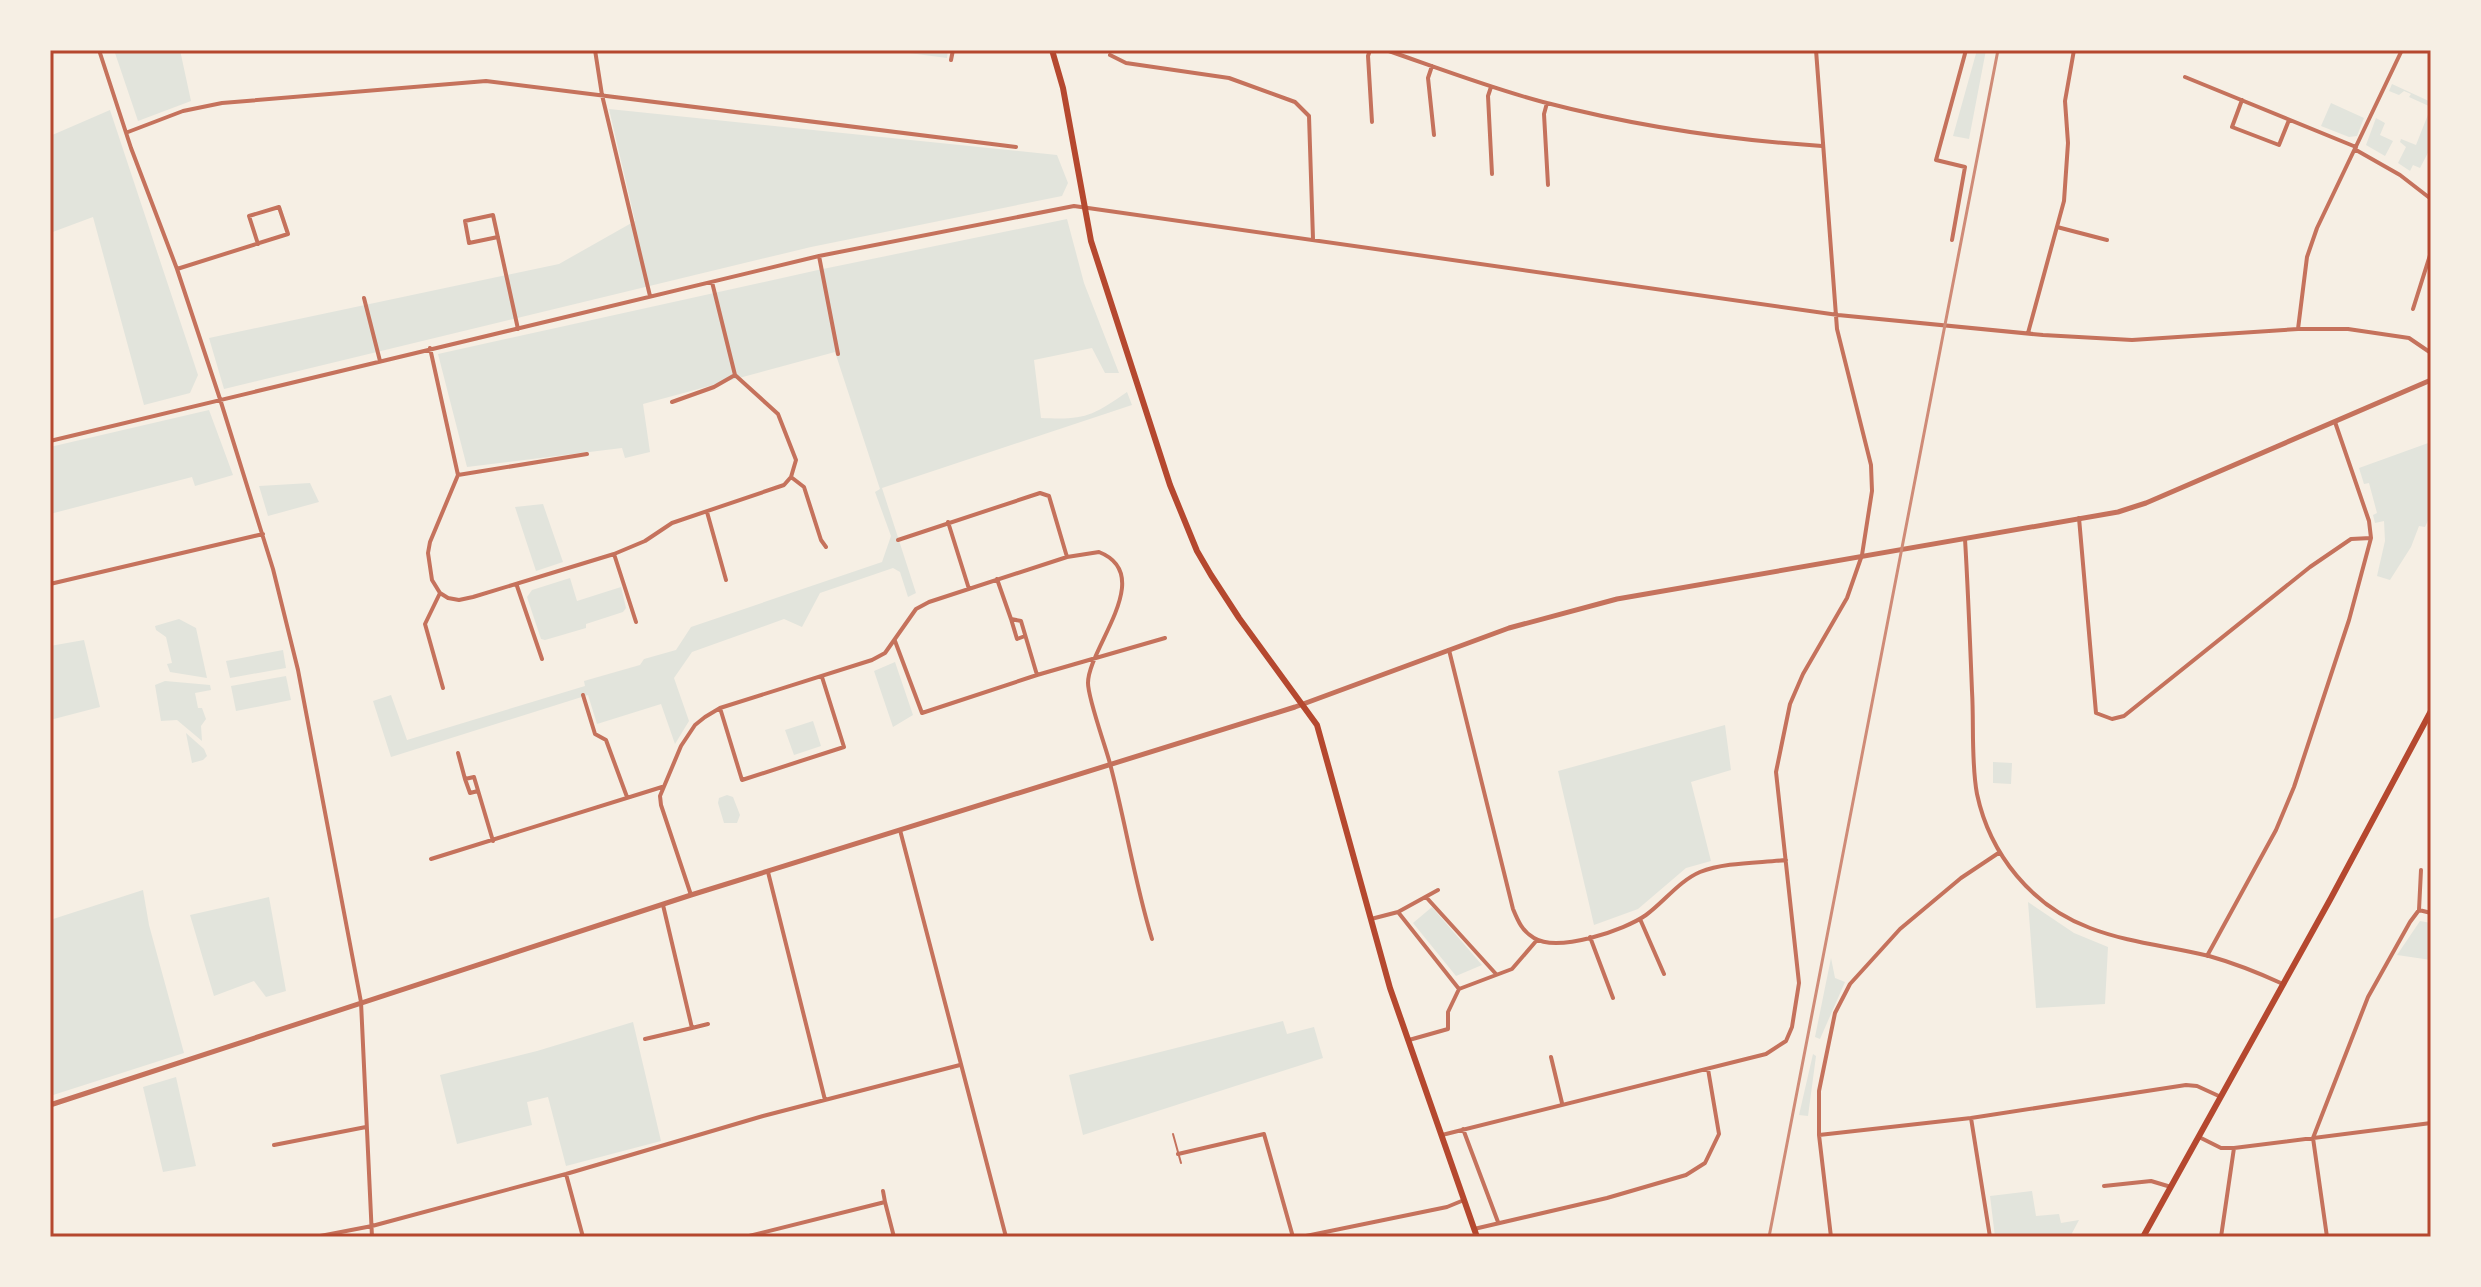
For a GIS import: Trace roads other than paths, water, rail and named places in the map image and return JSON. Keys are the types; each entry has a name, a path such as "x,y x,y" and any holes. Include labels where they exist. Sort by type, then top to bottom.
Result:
{"main road":[{"path":"1052,50 1063,88 1083,208 1170,485 1187,528 1225,597 1317,725 1407,1041 1475,1233"},
{"path":"2143,1237 2431,711"}],"street":[{"path":"99,50 220,399 263,534 298,670 361,1002 372,1237"},
{"path":"595,50 602,95 650,296"},
{"path":"951,60 953,50"},
{"path":"1370,50 1372,122"},
{"path":"1386,50 1547,103 1746,141 1822,146"},
{"path":"1407,50 1408,58"},
{"path":"1440,1135 1766,1054 1786,1041 1792,1027 1799,983 1776,772 1785,723 1803,674 1847,598 1862,555 1872,491 1871,465 1840,342 1816,50"},
{"path":"1952,240 1965,167 1936,160 1966,50"},
{"path":"2028,334 2067,181 2065,101 2074,50"},
{"path":"2298,329 2307,257 2317,228 2402,50"},
{"path":"1110,55 1126,63 1229,78 1295,102 1304,109 1309,116 1313,239"},
{"path":"1432,66 1428,78 1434,135"},
{"path":"2185,77 2356,148 2400,175 2431,199"},
{"path":"127,132 183,111 222,103 486,81 1016,147"},
{"path":"1491,87 1488,96 1492,174"},
{"path":"2242,100 2232,127 2279,145 2289,119"},
{"path":"1547,103 1544,114 1548,185"},
{"path":"50,441 819,256 1069,206 1838,315 2028,334 2132,340 2298,329 2348,329 2409,338 2431,353"},
{"path":"177,269 258,244 288,234 279,207 249,216 258,244"},
{"path":"498,237 469,243 465,221 493,215 498,237 518,329"},
{"path":"2057,227 2107,240"},
{"path":"2413,309 2431,252"},
{"path":"819,256 838,354"},
{"path":"430,348 458,475 428,553 432,580 440,593 459,600 614,554 645,541 672,523 784,485 791,477 796,460 778,414 735,375 712,282"},
{"path":"364,298 380,361"},
{"path":"672,402 714,387 735,375"},
{"path":"50,1105 691,895 1301,705 1509,628 1605,602 2118,512 2146,503 2431,380"},
{"path":"2207,956 2276,830 2294,787 2346,632 2371,538 2369,521 2335,422"},
{"path":"458,475 587,454"},
{"path":"791,477 804,487 826,547"},
{"path":"898,540 1040,493 1049,496 1067,557"},
{"path":"707,512 726,580"},
{"path":"2079,518 2096,713 2112,719 2124,716 2310,567 2351,539 2371,538"},
{"path":"948,522 969,589"},
{"path":"50,584 263,534"},
{"path":"1965,539 1977,792 1985,821 2011,871 2035,895 2070,919 2143,945 2207,956 2283,984"},
{"path":"691,895 661,805 662,787 681,746 695,725 720,708 872,660 885,653 916,609 929,602 1067,557 1099,552 1115,562 1122,584 1117,614 1094,659 1088,684 1152,939"},
{"path":"614,554 636,622"},
{"path":"997,579 1017,639 1026,636"},
{"path":"517,585 542,659"},
{"path":"440,593 425,624 443,688"},
{"path":"1011,619 1021,621 1037,675"},
{"path":"895,641 922,713 1165,638"},
{"path":"1449,650 1513,909 1521,928 1537,940 1555,944 1590,937 1640,919 1699,872 1786,860"},
{"path":"720,708 742,780 844,747 822,677"},
{"path":"583,695 595,734 606,740 627,797"},
{"path":"458,753 470,793 478,791 493,841"},
{"path":"431,859 662,787"},
{"path":"900,830 1006,1237"},
{"path":"1831,1237 1819,1135 1821,1075 1835,1013 1850,984 1915,915 2000,852"},
{"path":"2327,1237 2313,1138 2368,997 2419,910 2421,870"},
{"path":"768,872 825,1100"},
{"path":"1371,919 1398,912 1438,890"},
{"path":"1426,897 1496,974"},
{"path":"663,905 692,1028"},
{"path":"2419,910 2431,913"},
{"path":"1398,912 1459,989"},
{"path":"1640,919 1664,974"},
{"path":"1590,937 1613,998"},
{"path":"1407,1041 1448,1029 1448,1012 1459,989 1512,969 1537,940"},
{"path":"645,1039 708,1024"},
{"path":"1551,1057 1562,1103"},
{"path":"315,1237 372,1226 960,1065"},
{"path":"1475,1233 1498,1222 1607,1198 1686,1175 1705,1163 1712,1155 1719,1134 1708,1069"},
{"path":"1819,1135 1971,1118 2186,1085 2197,1086 2221,1097"},
{"path":"1971,1118 1990,1237"},
{"path":"2199,1137 2221,1148 2234,1148 2431,1123"},
{"path":"274,1145 366,1127"},
{"path":"1463,1129 1498,1222"},
{"path":"1178,1154 1264,1134 1293,1237"},
{"path":"2221,1237 2234,1148"},
{"path":"566,1174 583,1237"},
{"path":"2104,1186 2151,1181 2171,1187"},
{"path":"883,1191 894,1237"},
{"path":"1301,1237 1447,1207 1464,1200"},
{"path":"745,1237 885,1202"}],"lane":[{"path":"1173,1134 1181,1163"}],"railway":[{"path":"1769,1237 1998,50"}]}
